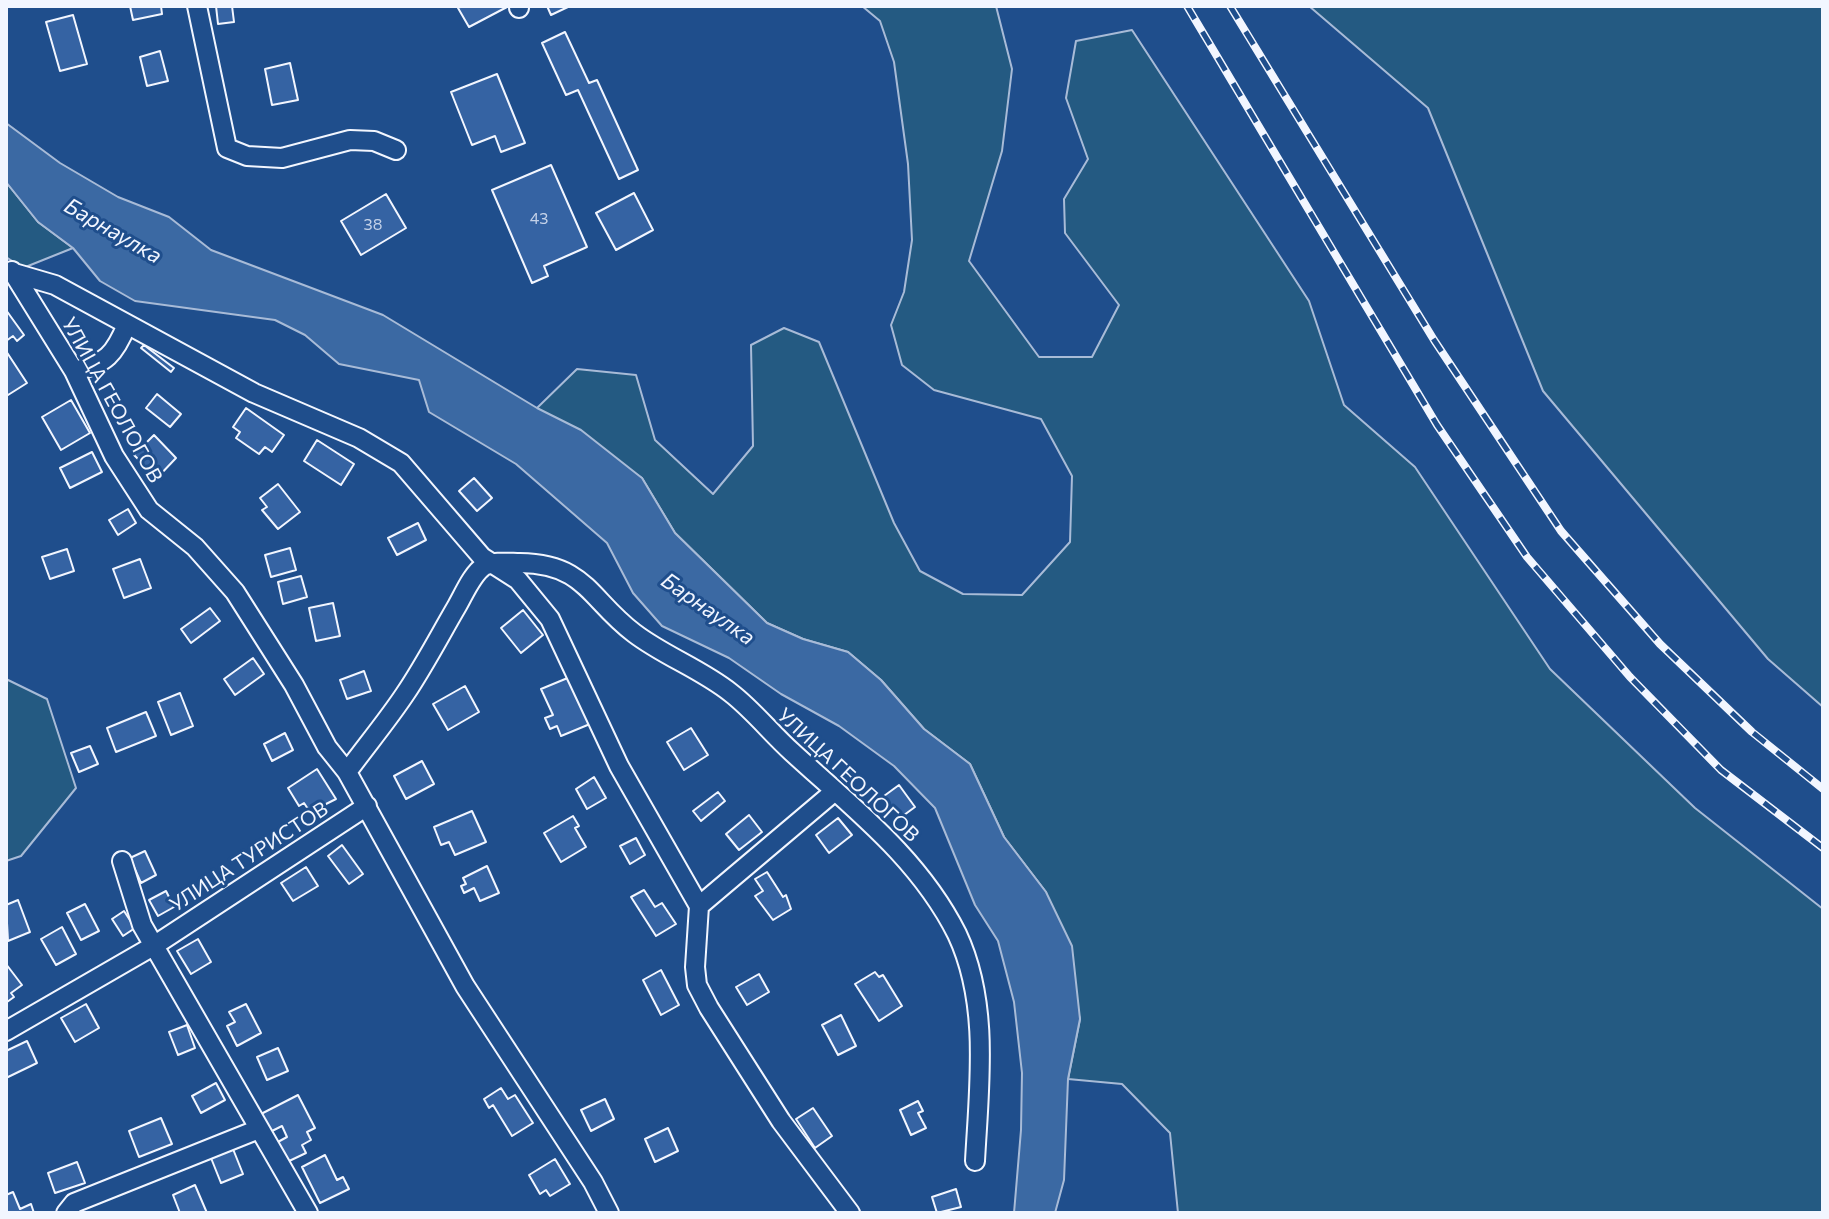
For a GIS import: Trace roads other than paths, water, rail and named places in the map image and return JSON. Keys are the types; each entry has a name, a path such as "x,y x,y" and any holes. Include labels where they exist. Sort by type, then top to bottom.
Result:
{"street":[{"path":"197,6 227,148 247,156 282,158 350,140 374,141 396,150"},
{"name":"УЛИЦА ГЕОЛОГОВ","path":"10,270 55,285 254,393 359,438 401,463 482,557 518,580 550,619 619,766 699,906"},
{"name":"УЛИЦА ГЕОЛОГОВ","path":"10,270 74,371 114,456 149,510 195,547 235,592 294,685 327,747 347,772 367,806 465,986 593,1182 609,1213"},
{"path":"74,371 92,367 106,359 119,344 127,324"},
{"name":"УЛИЦА ГЕОЛОГОВ","path":"495,564 536,563 576,576 633,633 733,694 898,849 934,894 969,965 981,1052 975,1161"},
{"path":"347,772 405,694 476,575 484,566 495,564"},
{"path":"835,791 699,906 695,967 697,985 732,1048 781,1121 850,1213"},
{"name":"УЛИЦА ТУРИСТОВ","path":"6,1031 155,945 367,806"},
{"path":"122,861 142,925 308,1213"},
{"path":"66,1213 74,1203 259,1129"}],"water":[{"name":"Барнаулка","path":"6,123 60,163 118,197 169,217 211,250 383,315 537,408 581,430 642,478 675,533 767,623 803,639 848,652 881,680 924,729 970,764 1004,837 1046,892 1072,946 1080,1019 1068,1079 1064,1180 1055,1213 1014,1213 1022,1073 1014,1002 998,941 975,905 935,808 894,766 839,726 781,694 729,658 662,626 633,593 607,543 516,464 429,412 419,380 339,364 305,335 275,320 135,301 100,281 73,248 38,222 6,182"}],"railway":[{"path":"1187,6 1437,425 1527,557 1630,677 1721,770 1823,848"},
{"path":"1230,6 1434,340 1561,531 1660,644 1752,732 1823,789"}]}
